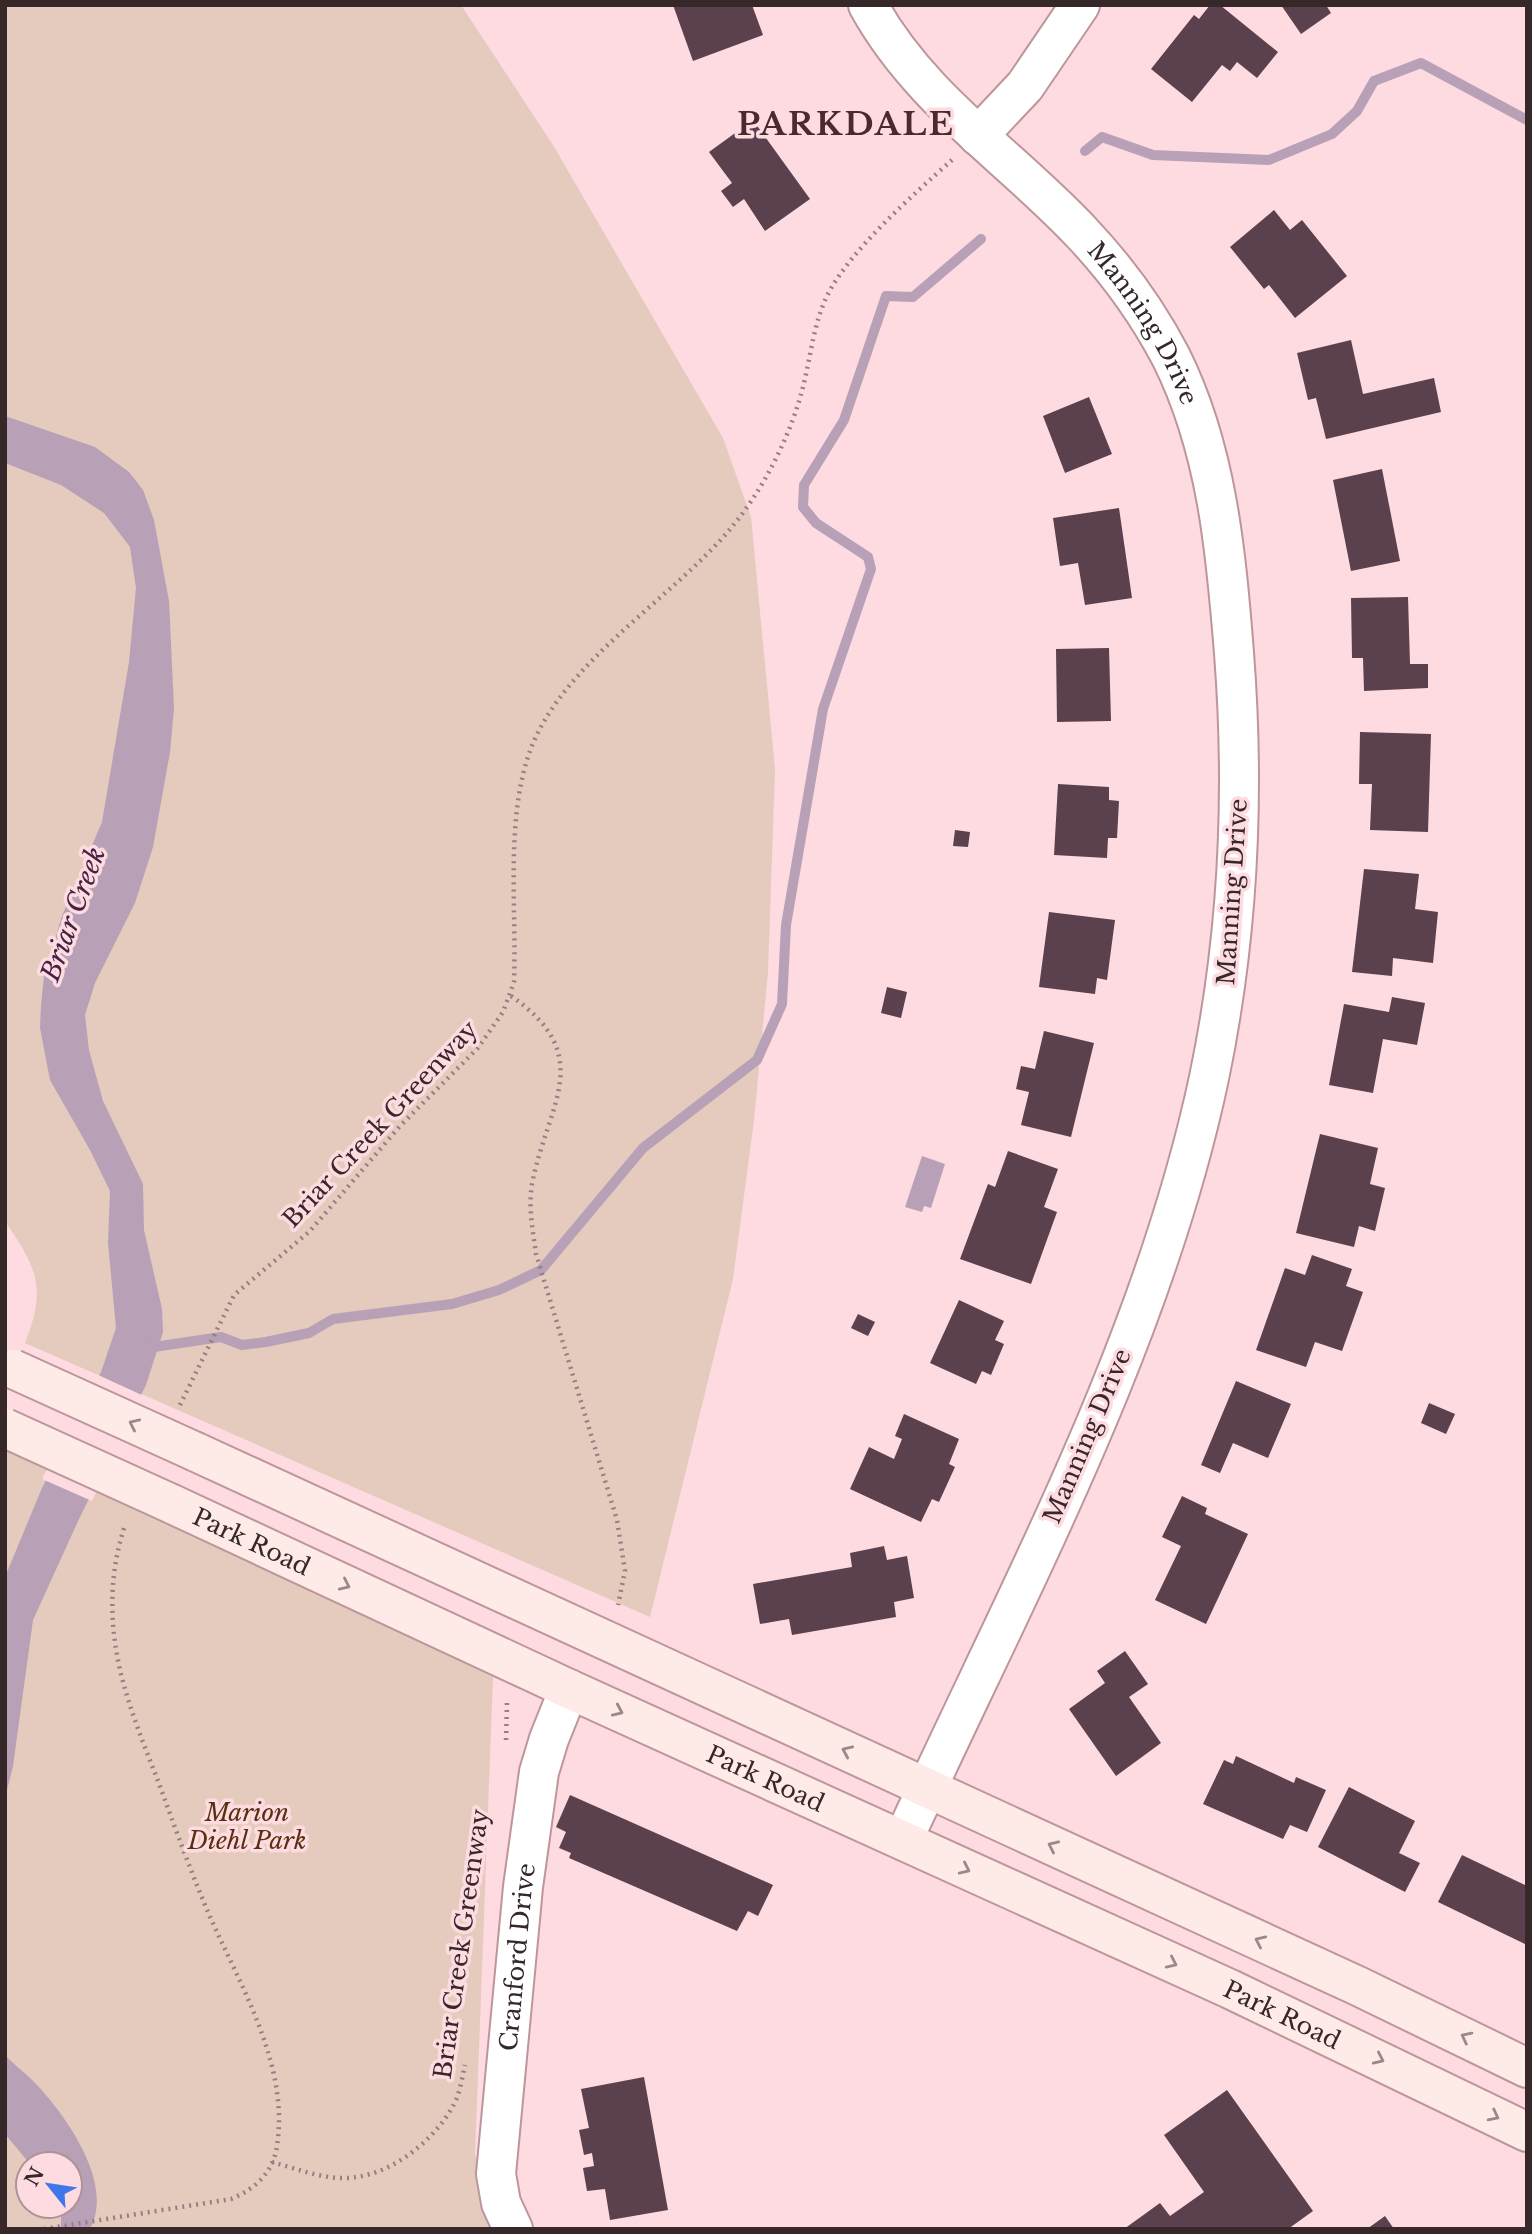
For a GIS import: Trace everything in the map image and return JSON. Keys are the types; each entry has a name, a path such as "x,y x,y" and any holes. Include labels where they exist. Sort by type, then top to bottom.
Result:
{"main road":[{"path":"9,1367 928,1787 1450,2029 1527,2068"},
{"name":"Park Road","path":"5,1428 569,1689 1230,1989 1527,2132"}],"street":[{"name":"Manning Drive","path":"868,5 906,66 1080,231 1153,327 1186,393 1212,474 1227,562 1239,707 1240,793 1234,913 1223,1004 1199,1120 1161,1248 1096,1419 903,1840"},
{"path":"978,136 1025,86 1080,5"},
{"name":"Cranford Drive","path":"513,2229 501,2203 496,2174 523,1888 539,1773 548,1738 569,1689"}],"path":[{"name":"Briar Creek Greenway","path":"178,1410 224,1310 245,1283 310,1231 400,1126 477,1049 510,996 514,982 517,825 522,783 530,751 542,726 575,680 716,544 744,510 776,457 792,420 827,295 860,250 978,136"},
{"path":"510,996 548,1030 561,1062 559,1090 532,1186 530,1207 536,1255 617,1520 625,1571 616,1609"},
{"path":"44,2229 211,2204 247,2192 258,2184 272,2162 278,2124 275,2093 260,2028 187,1860 132,1713 121,1672 111,1607 117,1550 126,1524"},
{"path":"505,1749 507,1703"},
{"name":"Briar Creek Greenway","path":"272,2162 326,2176 356,2178 402,2158 424,2141 454,2104 468,2052"}],"green space":[{"path":"5,5 461,5 553,145 723,438 751,517 775,769 768,972 754,1120 733,1279 650,1617 25,1343 36,1307 35,1279 25,1252 5,1221"},
{"name":"Marion Diehl Park","path":"5,1441 98,1482 493,1677 475,2155 507,2229 5,2229"}],"water":[{"name":"Briar Creek","path":"5,416 95,447 129,472 143,490 154,520 169,601 174,708 170,752 153,847 135,903 95,983 85,1015 89,1050 103,1101 143,1184 144,1230 162,1309 163,1332 146,1385 79,1519 33,1620 13,1766 5,1798 5,1577 42,1488 101,1372 116,1328 108,1243 110,1191 50,1080 40,1028 44,976 62,916 102,822 129,662 136,588 130,547 104,513 61,485 5,463"},
{"path":"922,1156 945,1164 931,1208 924,1206 922,1212 905,1207"},
{"path":"5,2055 49,2099 83,2150 18,2150 5,2134"},
{"path":"84,2152 96,2192 96,2211 90,2229 61,2229 61,2220 84,2220"}],"pier":[{"path":"96,1374 144,1396 92,1501 42,1479"}],"building":[{"path":"673,5 752,5 763,35 693,61"},
{"path":"1210,5 1220,5 1278,52 1257,78 1237,62 1230,71 1222,65 1192,102 1151,69 1194,15 1199,19"},
{"path":"1281,5 1326,5 1331,13 1301,34"},
{"path":"753,120 810,199 765,231 744,199 733,207 721,191 732,183 709,152"},
{"path":"1274,210 1290,230 1302,220 1347,276 1295,318 1269,285 1264,289 1230,247"},
{"path":"1351,340 1363,394 1434,378 1441,412 1326,439 1316,398 1308,400 1297,353"},
{"path":"1089,397 1112,454 1065,473 1043,416"},
{"path":"1382,469 1400,561 1351,571 1333,480"},
{"path":"1119,508 1132,598 1085,605 1078,563 1060,566 1053,518"},
{"path":"1408,597 1410,664 1428,664 1428,688 1364,691 1363,658 1352,658 1351,598"},
{"path":"1109,648 1111,721 1057,722 1056,649"},
{"path":"1360,732 1431,734 1428,832 1370,830 1372,784 1359,784"},
{"path":"1058,784 1109,787 1109,800 1119,801 1117,838 1108,838 1107,858 1054,855"},
{"path":"955,830 970,832 968,847 953,846"},
{"path":"1364,869 1419,874 1415,909 1438,912 1433,963 1393,958 1392,976 1352,972"},
{"path":"1049,912 1115,920 1107,980 1097,978 1095,994 1039,987"},
{"path":"887,987 907,992 901,1018 881,1013"},
{"path":"1392,997 1425,1003 1417,1045 1383,1039 1373,1093 1329,1085 1344,1004 1389,1012"},
{"path":"1044,1031 1094,1043 1071,1137 1021,1125 1029,1092 1016,1089 1021,1066 1035,1069"},
{"path":"1320,1134 1378,1148 1370,1184 1385,1188 1375,1231 1359,1226 1354,1247 1296,1233"},
{"path":"1008,1151 1058,1169 1044,1207 1057,1212 1031,1284 960,1259 988,1184 995,1187"},
{"path":"1312,1255 1352,1269 1346,1286 1363,1292 1342,1351 1315,1342 1306,1367 1256,1350 1285,1268 1305,1275"},
{"path":"959,1300 1004,1321 995,1340 1004,1344 991,1375 982,1371 976,1384 930,1363"},
{"path":"858,1314 875,1322 868,1336 851,1328"},
{"path":"1236,1381 1291,1404 1268,1458 1233,1443 1220,1473 1201,1465"},
{"path":"1429,1403 1455,1414 1446,1434 1421,1423"},
{"path":"904,1414 959,1439 949,1464 955,1467 939,1502 932,1499 921,1522 850,1489 869,1447 894,1459 902,1439 895,1436"},
{"path":"1182,1496 1207,1508 1205,1514 1248,1534 1206,1624 1155,1600 1181,1546 1162,1537"},
{"path":"884,1546 887,1560 907,1556 914,1598 894,1602 896,1617 792,1635 789,1619 760,1624 753,1584 852,1567 850,1553"},
{"path":"1125,1651 1148,1684 1129,1697 1161,1743 1116,1776 1069,1709 1105,1683 1097,1671"},
{"path":"1236,1756 1294,1783 1296,1777 1326,1790 1307,1832 1290,1825 1283,1839 1203,1804 1224,1760 1233,1764"},
{"path":"1349,1787 1415,1821 1399,1853 1420,1863 1405,1892 1318,1847"},
{"path":"570,1795 773,1885 758,1916 748,1911 737,1931 569,1858 571,1853 559,1848 566,1832 556,1827"},
{"path":"1462,1855 1527,1886 1527,1945 1438,1902"},
{"path":"644,2077 668,2210 610,2220 605,2189 587,2191 583,2168 594,2166 592,2153 584,2155 579,2130 589,2128 581,2089"},
{"path":"1227,2090 1313,2211 1288,2229 1124,2229 1160,2203 1170,2216 1204,2192 1164,2135"},
{"path":"1385,2216 1394,2229 1367,2229"}],"waterway":[{"path":"1085,151 1102,137 1153,155 1269,160 1332,134 1357,111 1374,81 1421,63 1527,120"},
{"path":"147,1348 221,1337 242,1345 266,1342 309,1333 333,1319 452,1304 499,1290 541,1270 643,1148 757,1060 782,1004 786,925 823,709 871,569 868,557 816,523 803,507 804,485 844,420 886,296 913,297 981,239"}],"district":[{"name":"PARKDALE","path":"846,124"}]}
